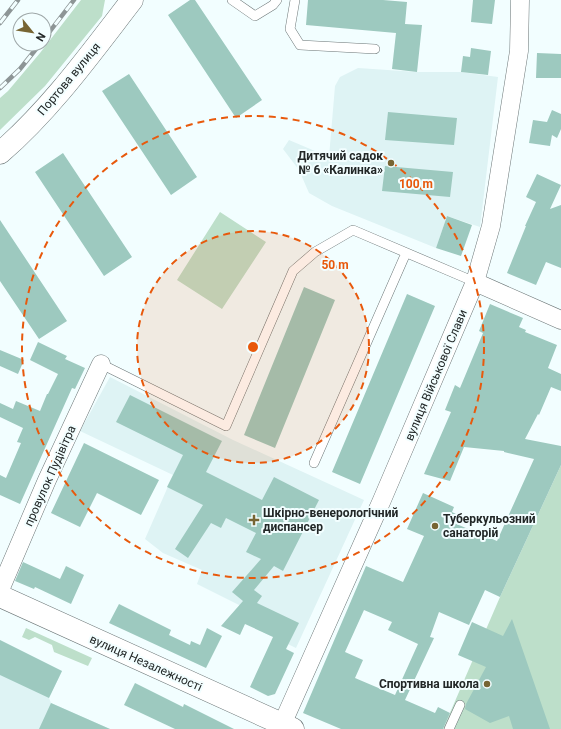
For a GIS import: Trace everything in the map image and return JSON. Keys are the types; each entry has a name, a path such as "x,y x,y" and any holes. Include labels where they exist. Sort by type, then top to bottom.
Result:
{"street":[{"name":"Портова вулиця","path":"0,153 19,137 63,89 132,0"},
{"name":"вулиця Військової Слави","path":"285,727 475,282 491,226 519,51 520,0"},
{"path":"475,282 561,320"},
{"name":"провулок Пудівітра","path":"0,590 47,480 101,364"},
{"name":"вулиця Незалежності","path":"0,596 285,727"}],"lane":[{"path":"232,0 254,16 273,5 277,0"},
{"path":"295,0 290,28 300,45 375,49"},
{"path":"101,364 226,426 293,271 315,252 353,230 475,282"},
{"path":"314,463 406,253"},
{"path":"449,729 460,705"}],"shaded area":[{"name":"Дитячий садок № 6 «Калинка»","path":"358,68 417,72 461,72 498,77 480,227 447,216 436,248 332,206 309,193 299,170 283,149 289,140 329,157 335,86 340,77"},
{"name":"Шкірно-венерологічний диспансер","path":"110,377 233,440 364,500 296,648 263,632 239,605 197,584 202,570 163,553 145,539 173,475 80,431"},
{"path":"0,640 62,671 49,698 51,703 110,729 0,729"}],"green space":[{"path":"81,0 105,0 102,16 45,86 0,130 0,98 8,91 41,52 52,52 52,37"},
{"path":"220,212 266,242 222,309 177,280"},
{"path":"561,465 561,729 443,729 500,597"},
{"path":"26,628 92,658 88,666 54,652 52,645 35,637 29,640 22,637"}],"building":[{"path":"190,0 195,0 262,100 236,118 168,15"},
{"path":"308,0 383,0 407,2 405,24 422,25 417,72 392,69 396,33 306,25"},
{"path":"473,0 495,0 492,24 471,22"},
{"path":"471,48 491,51 488,75 461,72 463,56 470,57"},
{"path":"537,53 561,54 561,78 536,78"},
{"path":"129,74 197,177 171,195 102,91"},
{"path":"552,110 561,114 561,129 557,138 552,135 550,146 529,143 533,120 547,122"},
{"path":"388,112 457,118 454,145 385,140"},
{"path":"63,153 132,257 104,276 35,172"},
{"path":"385,166 453,172 450,197 382,191"},
{"path":"537,174 561,185 550,209 561,205 561,268 546,262 536,285 507,273 536,202 526,197"},
{"path":"447,216 472,225 461,256 436,248"},
{"path":"0,220 67,321 39,339 0,281"},
{"path":"304,287 335,300 275,448 244,435"},
{"path":"407,294 435,306 360,484 332,472"},
{"path":"490,304 523,318 519,327 526,330 525,332 557,345 548,368 561,374 561,391 551,387 539,415 538,414 525,439 561,446 561,465 500,597 485,590 469,625 439,612 430,637 434,638 405,700 435,713 438,707 450,713 443,729 341,729 303,713 366,566 403,582 424,536 407,529 423,493 454,507 452,512 458,515 454,523 497,541 534,459 504,451 464,447 450,481 424,474 451,412 445,410 455,385 460,388 483,333 479,331","holes":["364,610 392,622 388,630 418,644 395,695 355,678 363,660 345,652"]},
{"path":"38,342 67,356 65,359 85,368 75,389 72,388 20,504 0,495 0,475 6,478 21,443 17,442 23,428 0,417 0,403 13,409 16,401 40,411 58,374 30,360"},
{"path":"0,350 24,360 18,374 0,366"},
{"path":"130,395 222,441 206,472 262,500 274,477 319,500 283,571 274,566 254,590 262,596 257,603 299,623 286,649 294,653 275,694 268,696 250,687 273,637 245,624 240,635 221,626 243,601 232,592 261,559 246,552 256,533 226,518 221,528 211,523 188,558 175,549 203,505 167,487 183,455 116,422"},
{"path":"84,443 159,480 141,515 97,493 80,527 51,513"},
{"path":"23,562 60,579 66,566 84,575 71,604 35,587 34,589 15,581"},
{"path":"119,604 171,630 169,635 190,645 191,641 200,645 207,628 222,636 206,668 109,623"},
{"path":"512,619 550,729 513,729 509,716 490,723 465,709 466,704 486,667 458,655 472,622 503,636"},
{"path":"0,640 62,671 49,698 0,675"},
{"path":"135,683 183,707 184,704 234,729 175,729 124,705"},
{"path":"51,703 110,729 39,729"}],"railway":[{"path":"0,23 18,0"},
{"path":"52,29 74,0"},
{"path":"0,88 20,69 34,52"}],"place":[{"name":"Дитячий садок № 6 «Калинка»","path":"391,163"},
{"name":"Шкірно-венерологічний диспансер","path":"254,520"},
{"name":"Туберкульозний санаторій","path":"435,526"},
{"name":"Спортивна школа","path":"487,684"}]}
